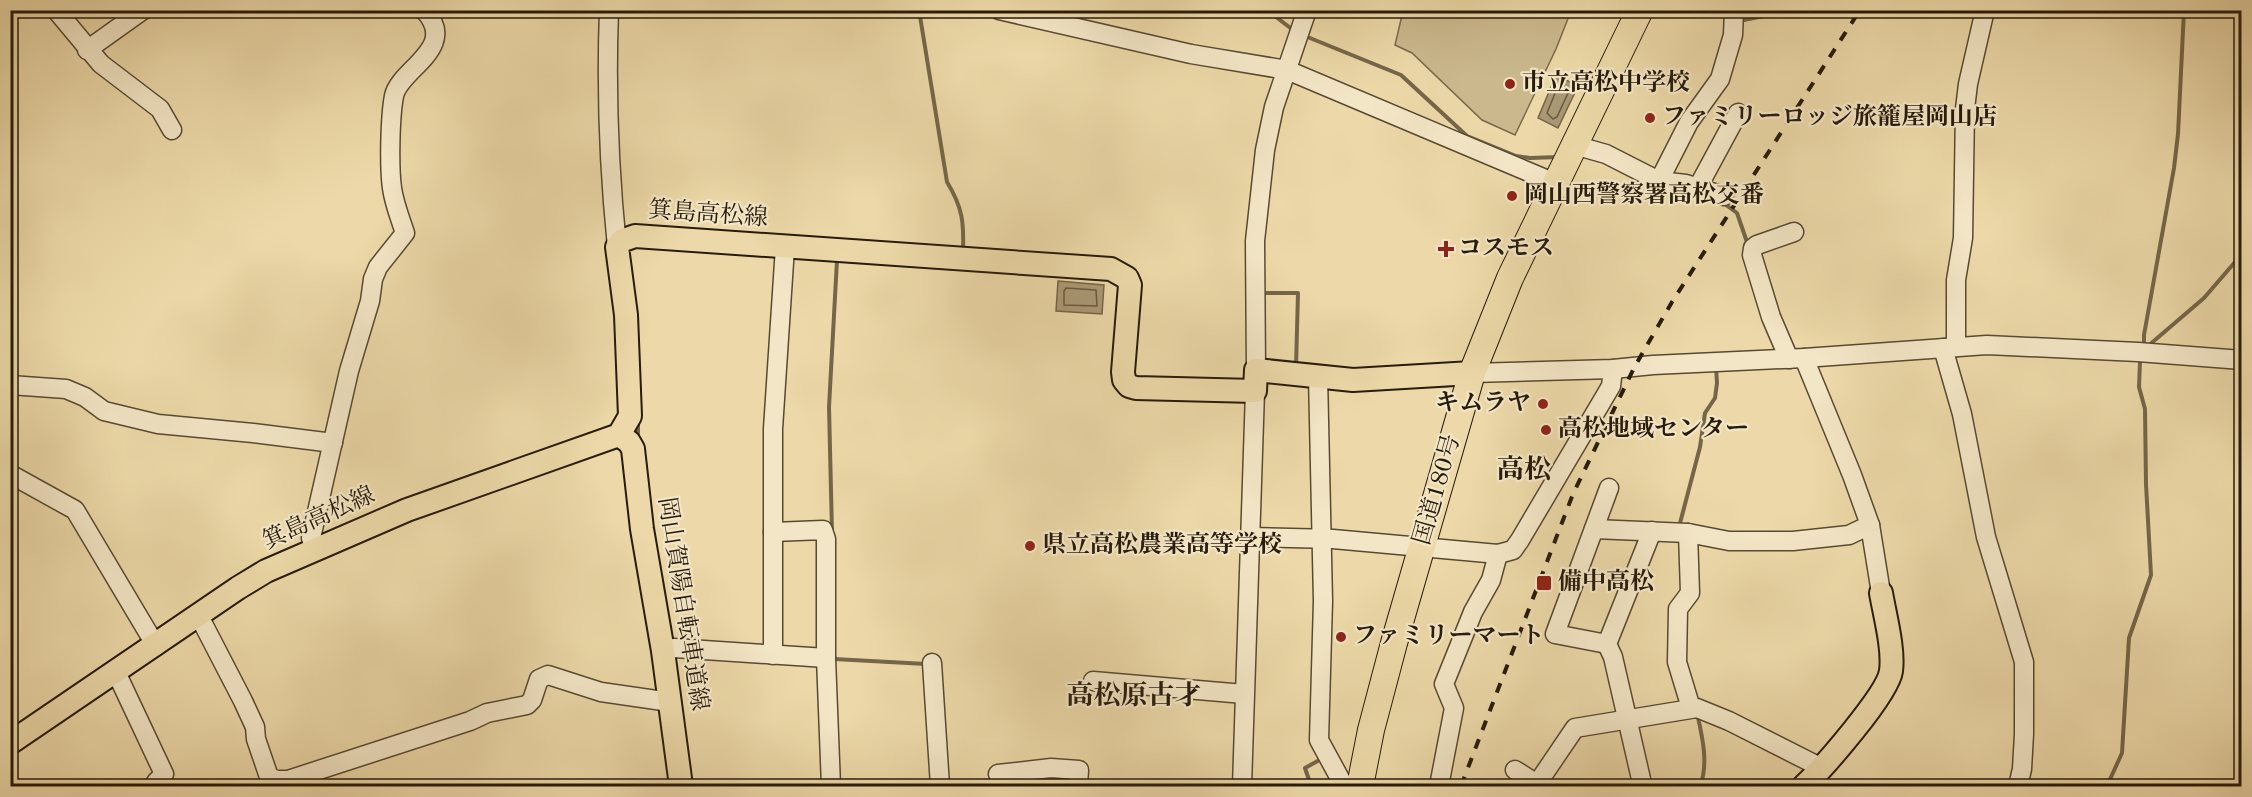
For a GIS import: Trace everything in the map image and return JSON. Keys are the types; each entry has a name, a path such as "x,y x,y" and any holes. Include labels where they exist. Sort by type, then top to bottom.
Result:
{"highway":[{"name":"国道180号","path":"1360,786 1371,730 1472,373 1510,278 1640,10"}],"main road":[{"name":"箕島高松線","path":"622,242 635,236 1111,269 1128,278 1130,285 1123,372 1124,380 1129,386 1318,376 1353,381 1472,373"},
{"path":"619,435 630,416 622,242"},
{"name":"箕島高松線","path":"10,743 266,571 407,510 619,435"},
{"name":"岡山賀陽自転車道線","path":"619,435 629,442 633,449 642,529 667,650 670,702 681,786"},
{"path":"1804,786 1852,732 1889,679 1892,669 1891,654 1881,593"}],"street":[{"path":"57,10 87,50 101,64 160,109 172,130"},
{"path":"87,50 143,10"},
{"path":"315,549 311,538 349,371 367,316 373,279 378,267 405,232 392,191 392,114 394,93 431,47 433,26 424,10"},
{"path":"609,10 607,58 613,200 622,242"},
{"path":"999,10 1179,52 1287,70 1555,183"},
{"path":"1242,786 1256,380 1255,242 1270,120 1307,10"},
{"path":"1985,10 1968,84 1965,109 1963,238 1947,350 1986,537 2024,662 2024,734 2022,769 2018,786"},
{"path":"1655,179 1689,122 1720,78 1731,43 1734,18"},
{"path":"1698,187 1738,113"},
{"path":"1570,153 1606,154 1655,179 1698,187 1724,196"},
{"path":"1794,232 1757,245 1753,248 1752,255 1771,317 1801,361 1852,475 1870,525 1881,593"},
{"path":"774,655 773,429 785,247"},
{"path":"1472,373 1613,369 1653,364 1801,361 1987,345 2241,360"},
{"path":"1250,537 1333,539 1498,554 1512,550 1611,386 1613,369"},
{"path":"1318,376 1323,601 1319,740 1344,786"},
{"path":"10,385 66,389 85,397 104,411 158,424 333,443"},
{"path":"10,474 75,510 156,645"},
{"path":"1607,644 1555,634 1609,488"},
{"path":"1594,529 1683,533 1729,541 1793,541 1849,535 1870,525"},
{"path":"773,532 823,530 826,539 826,658 831,786"},
{"path":"1641,779 1613,657 1607,644 1652,531"},
{"path":"1683,533 1690,593 1678,609 1677,662 1694,708"},
{"path":"1439,786 1454,708 1444,684 1473,612 1491,580 1498,554"},
{"path":"198,616 255,727 255,739 269,777 277,780 288,780 379,752 497,710 527,705 532,700 538,679 548,675 600,692 670,702"},
{"path":"667,650 826,658"},
{"path":"932,665 940,786"},
{"path":"116,672 164,774 156,782 156,786"},
{"path":"1093,681 1244,694"},
{"path":"1515,770 1537,784 1575,728 1694,708 1729,721 1822,768"},
{"path":"998,774 1051,768 1079,770 1078,786"}],"shaded area":[{"path":"1403,10 1571,11 1556,49 1515,135 1482,120 1412,53 1395,45"}],"water":[{"path":"1556,75 1578,86 1558,128 1538,118"},
{"path":"1058,281 1104,285 1102,314 1056,311"}],"waterway":[{"path":"919,10 947,182 961,216 963,252"},
{"path":"1267,10 1293,30"},
{"path":"1739,21 1794,10"},
{"path":"2146,347 2144,335 2178,134 2184,10"},
{"path":"1305,36 1401,75 1467,136 1516,156 1559,157"},
{"path":"1722,202 1737,213 1748,245"},
{"path":"2148,346 2204,298 2242,254"},
{"path":"832,532 829,407 837,260 839,260"},
{"path":"1260,293 1298,293 1296,367"},
{"path":"2107,786 2122,753 2129,638 2151,575 2145,409 2139,387 2142,358"},
{"path":"1679,527 1700,447 1705,413 1715,398 1716,367"},
{"path":"638,421 638,440"},
{"path":"834,657 834,659 926,664"},
{"path":"1697,713 1703,740 1704,759 1700,786"},
{"path":"1311,786 1305,768 1323,758"}],"railway":[{"path":"1461,786 1573,494 1635,366 1672,302 1860,10"}],"place":[{"name":"市立高松中学校","path":"1510,84"},
{"name":"ファミリーロッジ旅籠屋岡山店","path":"1650,118"},
{"name":"岡山西警察署高松交番","path":"1512,196"},
{"name":"コスモス","path":"1446,249"},
{"name":"キムラヤ","path":"1543,404"},
{"name":"高松地域センター","path":"1546,430"},
{"name":"県立高松農業高等学校","path":"1030,546"},
{"name":"備中高松","path":"1544,583"},
{"name":"ファミリーマート","path":"1341,637"}],"district":[{"name":"高松","path":"1524,470"},
{"name":"高松原古才","path":"1134,696"}]}
